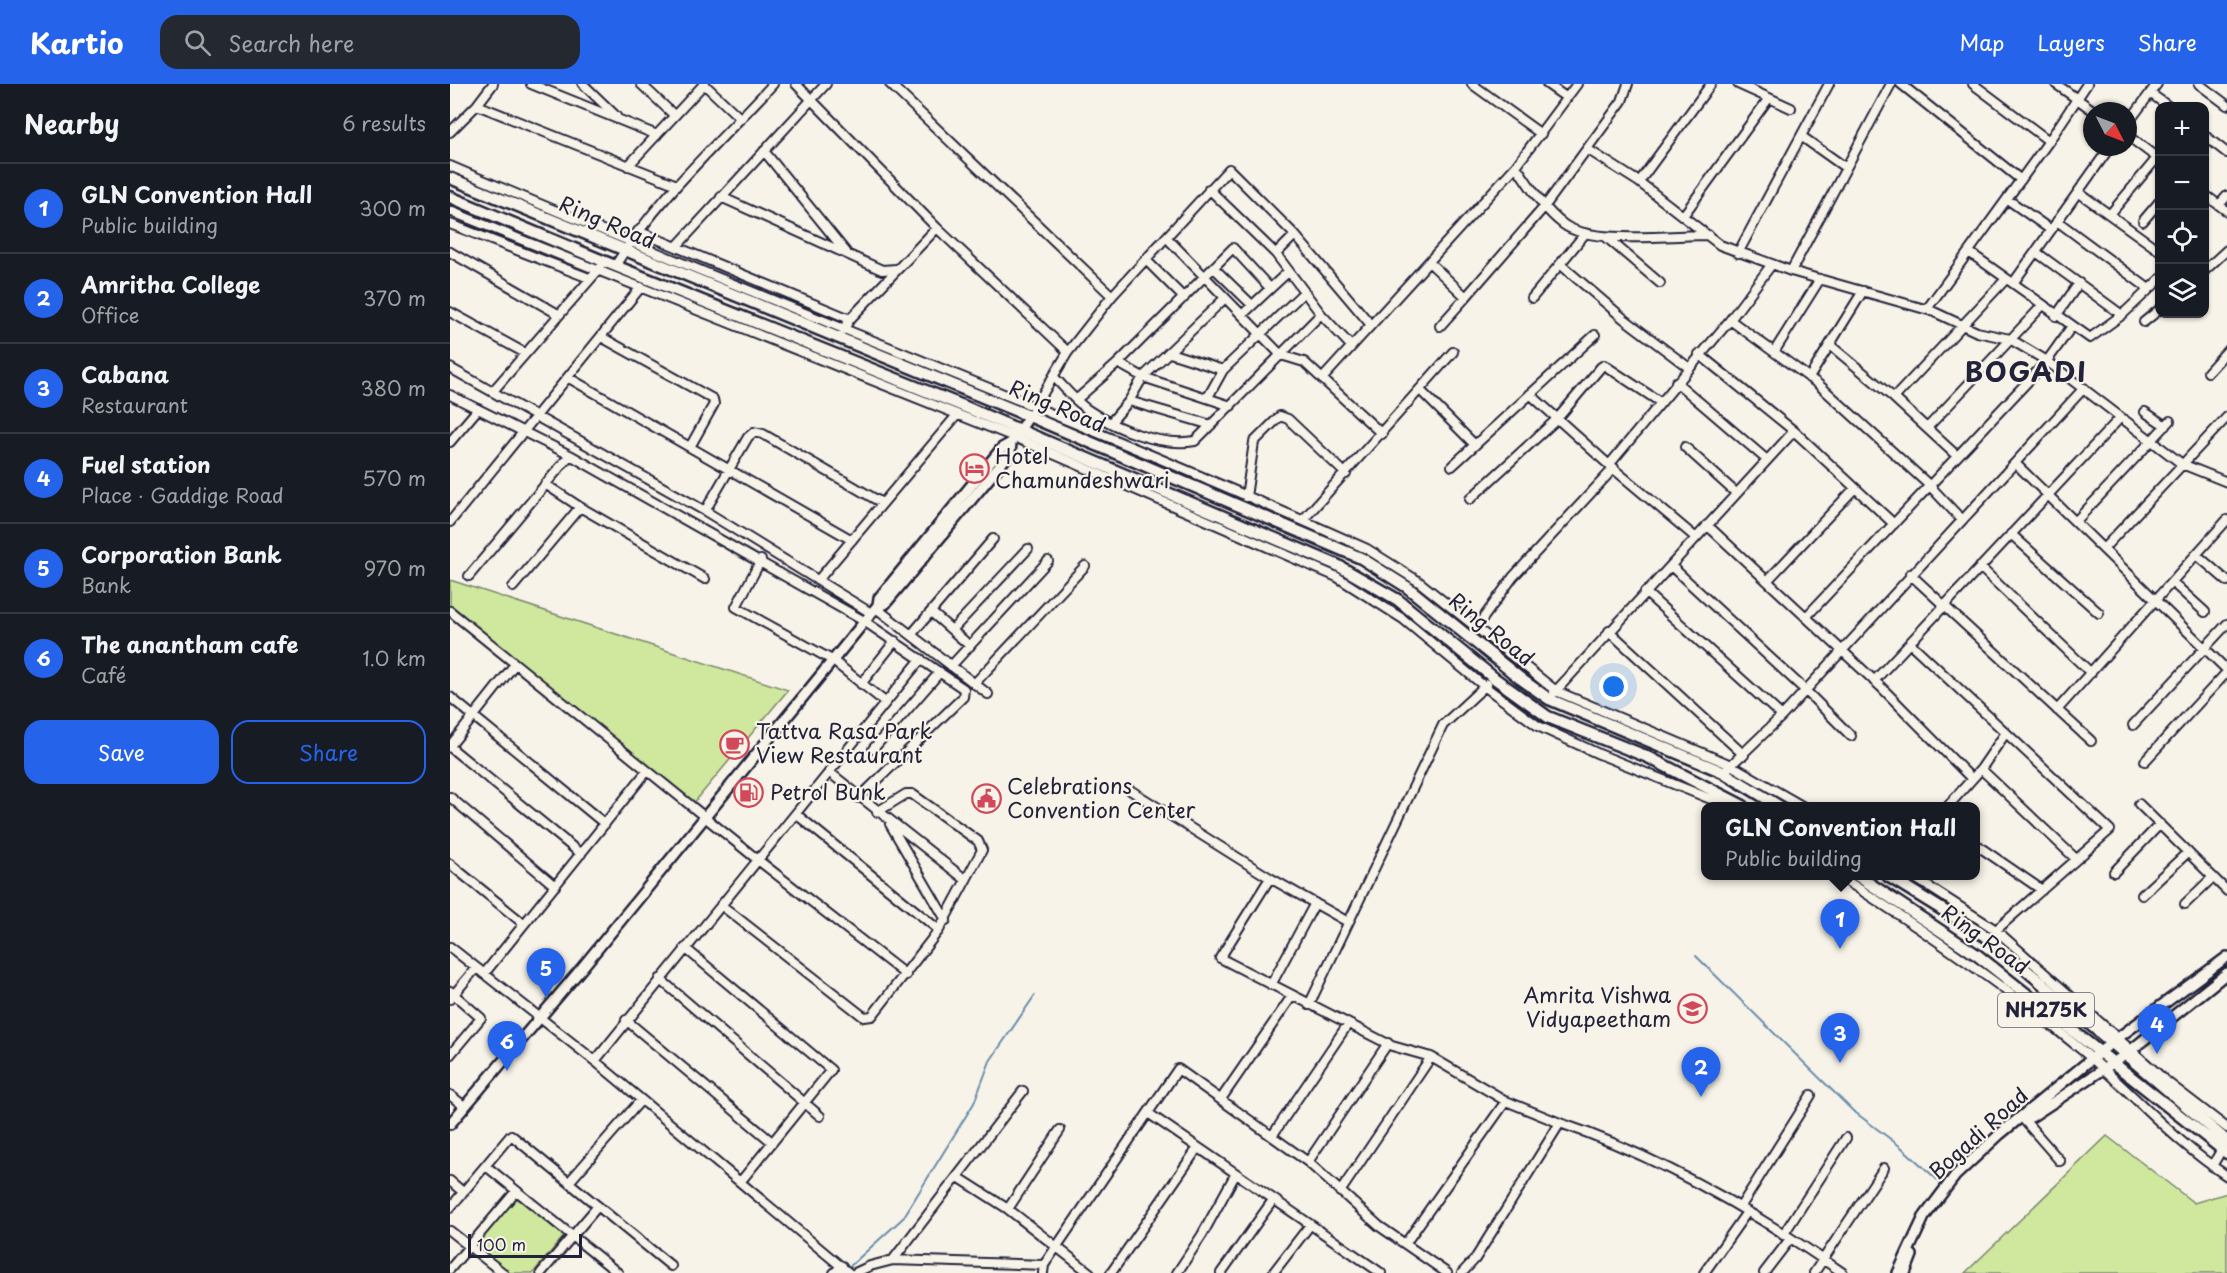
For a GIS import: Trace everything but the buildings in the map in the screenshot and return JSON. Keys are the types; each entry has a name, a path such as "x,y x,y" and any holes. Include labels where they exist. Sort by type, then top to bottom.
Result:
{"highway":[{"name":"Ring Road","path":"450,178 1032,412 1374,565 1407,587 1521,679 1552,695 1727,768 1772,802"},
{"name":"Ring Road","path":"450,196 601,266 615,266 1015,437 1316,555 1364,579 1398,600 1494,678 1548,717 1648,757 1734,802"},
{"name":"Ring Road","path":"1863,880 1988,970 2107,1066 2225,1148"},
{"name":"Ring Road","path":"1894,880 2022,960 2128,1052 2225,1148"}],"main road":[{"path":"450,1124 540,1019 875,609 879,598 1002,448 1015,437 1032,412"},
{"name":"Bogadi Road","path":"1898,1273 1924,1217 1955,1176 2000,1134 2096,1056 2227,957"},
{"name":"Bogadi Road","path":"1905,1273 1939,1203 1963,1176 2025,1120 2128,1052 2227,974"}],"street":[{"path":"450,132 477,105 493,84"},
{"path":"531,84 657,135"},
{"path":"583,84 619,119"},
{"path":"641,84 674,116"},
{"path":"628,166 704,84 741,119"},
{"path":"615,266 638,231 677,185 774,84"},
{"path":"796,84 937,228 1068,352"},
{"path":"677,246 826,84"},
{"path":"890,84 1112,296"},
{"path":"1473,84 1540,134"},
{"path":"1547,84 1567,98"},
{"path":"1322,379 1516,166 1577,84"},
{"path":"1440,326 1545,206 1622,101 1628,84"},
{"path":"1639,182 1711,84"},
{"path":"1738,84 1791,108"},
{"path":"1738,253 1829,84"},
{"path":"1791,271 1891,84"},
{"path":"1901,84 2021,180"},
{"path":"1973,84 2049,141"},
{"path":"2056,84 2083,103"},
{"path":"1927,309 2088,84"},
{"path":"2137,111 2157,84"},
{"path":"2199,84 2227,105"},
{"path":"2150,93 2162,102"},
{"path":"1683,216 1769,98"},
{"path":"477,105 677,185"},
{"path":"1801,136 1846,168"},
{"path":"2209,138 2227,153"},
{"path":"2137,143 2155,157"},
{"path":"1587,148 1639,182 1708,235 1738,253 1791,271 1927,309 1977,332 2010,339 2047,361 2182,464 2227,483"},
{"path":"764,151 848,254"},
{"path":"1894,398 2036,252 2104,156"},
{"path":"2111,213 2155,162"},
{"path":"450,166 627,248 843,330 1032,412 1303,520 1390,562 1476,628 1552,695 1794,431"},
{"path":"1516,166 1545,206 1563,224 1584,235 1606,237 1708,235"},
{"path":"1032,412 1068,352 1112,296 1229,169 1295,235 1371,325"},
{"path":"1209,189 1276,254 1304,292 1351,346"},
{"path":"2078,192 2111,213 2155,247"},
{"path":"2219,205 2227,195"},
{"path":"721,197 882,270 896,269"},
{"path":"2007,199 2051,230"},
{"path":"2209,199 2227,211"},
{"path":"2143,221 2155,207"},
{"path":"450,211 601,266 641,288 1015,437 1353,585 1403,619 1484,686 1538,726 1716,802"},
{"path":"2057,222 2149,289"},
{"path":"450,224 589,278"},
{"path":"843,330 896,269 937,228"},
{"path":"638,231 850,320"},
{"path":"1276,254 1295,235"},
{"path":"1532,298 1584,235"},
{"path":"1606,237 1660,283"},
{"path":"1167,238 1281,355 1304,362 1382,434"},
{"path":"1076,400 1118,363 1233,248 1270,288"},
{"path":"2209,267 2227,250"},
{"path":"450,252 558,314"},
{"path":"1969,252 2086,336 2094,337 2122,315 2155,284"},
{"path":"2036,252 2122,315"},
{"path":"1146,260 1184,298"},
{"path":"1429,262 1466,297"},
{"path":"1560,264 1623,318 1688,367"},
{"path":"1476,628 1513,577 1611,467 1660,402 1730,320 1772,264"},
{"path":"493,391 601,266"},
{"path":"1214,268 1252,304"},
{"path":"1242,315 1289,271"},
{"path":"1774,352 1820,279"},
{"path":"2056,315 2079,283"},
{"path":"450,522 603,338 641,288"},
{"path":"1809,378 1863,291"},
{"path":"1209,397 1223,370 1304,292"},
{"path":"1111,422 1129,401 1143,377 1225,298"},
{"path":"1927,428 2042,306"},
{"path":"450,312 525,353"},
{"path":"2144,322 2155,313"},
{"path":"1054,377 1086,409 1111,422 1144,435 1183,443 1195,441 1322,314"},
{"path":"1730,320 1809,378 1929,485 1962,520"},
{"path":"1806,617 2047,361 2072,326"},
{"path":"1452,466 1595,335"},
{"path":"603,338 712,399 714,405 690,447"},
{"path":"1830,345 1894,398 1957,456"},
{"path":"2208,372 2227,351"},
{"path":"1170,352 1223,370"},
{"path":"1303,520 1453,352"},
{"path":"1699,354 1794,431 1894,524"},
{"path":"1118,363 1143,377 1231,406"},
{"path":"1470,499 1557,419 1604,365 1660,402"},
{"path":"450,368 875,609 988,694"},
{"path":"569,378 852,540"},
{"path":"1676,382 1767,459"},
{"path":"1792,802 1727,768 1744,755 1782,716 1910,574 2084,388"},
{"path":"1420,390 1475,445"},
{"path":"1530,394 1611,467 1695,537"},
{"path":"450,395 570,455 761,560 864,621 964,689 963,697 859,798"},
{"path":"1129,401 1211,425"},
{"path":"450,442 478,410"},
{"path":"2076,521 2168,423 2145,412"},
{"path":"819,579 957,415"},
{"path":"1246,496 1254,442 1280,416 1288,419 1346,474"},
{"path":"2103,548 2227,417"},
{"path":"1874,681 2120,418"},
{"path":"705,511 748,437 758,432 882,503"},
{"path":"1685,447 1736,493"},
{"path":"469,576 570,455"},
{"path":"2015,463 2227,671 2145,761"},
{"path":"545,484 580,507 705,579"},
{"path":"1767,581 1855,488"},
{"path":"513,587 580,507"},
{"path":"2057,710 2197,555 2224,532 2227,520"},
{"path":"1707,525 1874,681 1971,778"},
{"path":"2011,534 2099,613"},
{"path":"911,635 993,539"},
{"path":"952,630 1028,549"},
{"path":"2197,555 2227,581"},
{"path":"761,560 736,607 832,660 885,702"},
{"path":"951,666 1048,561"},
{"path":"974,684 1085,566"},
{"path":"1671,566 1805,690 1851,736"},
{"path":"1980,567 2091,673"},
{"path":"1910,574 2091,741"},
{"path":"2172,582 2205,612"},
{"path":"1645,592 1782,716"},
{"path":"450,611 758,860 906,975"},
{"path":"931,612 970,646"},
{"path":"2133,725 2227,624"},
{"path":"1609,631 1744,755"},
{"path":"861,684 895,641"},
{"path":"1910,643 2110,830 1996,930"},
{"path":"595,1061 921,659"},
{"path":"515,664 450,747 581,854"},
{"path":"873,749 940,672"},
{"path":"1309,1005 1443,725 1494,678"},
{"path":"450,697 606,824"},
{"path":"1952,802 1981,769 2006,734"},
{"path":"1981,769 2076,859"},
{"path":"484,974 647,771"},
{"path":"829,772 859,798 966,880"},
{"path":"1130,790 1270,878 1348,922"},
{"path":"721,905 864,1017 872,1016 906,975 946,920 982,850 978,841 912,794 906,794 877,812"},
{"path":"450,797 555,886"},
{"path":"2139,804 2227,891"},
{"path":"796,814 939,930"},
{"path":"887,820 946,920"},
{"path":"2114,872 2160,824"},
{"path":"1980,847 2042,890"},
{"path":"2142,895 2188,852"},
{"path":"450,864 524,924"},
{"path":"2185,904 2213,877"},
{"path":"1270,878 1220,957 1309,1005 1388,1043 1431,1057 1506,1101 1610,1140 1744,1209 1843,1273"},
{"path":"1846,880 1906,913"},
{"path":"1919,880 1996,930 2022,960"},
{"path":"1925,883 1928,880"},
{"path":"1270,985 1316,903"},
{"path":"450,947 595,1061 849,1273"},
{"path":"685,948 831,1070 741,1181"},
{"path":"450,1055 481,1018 451,995 476,968"},
{"path":"660,979 820,1116"},
{"path":"1221,1099 1292,996"},
{"path":"626,1020 772,1142"},
{"path":"1272,1136 1348,1024"},
{"path":"1308,1162 1388,1043"},
{"path":"2128,1052 2227,1128"},
{"path":"1340,1192 1431,1057"},
{"path":"2107,1066 2170,1133 2227,1176"},
{"path":"855,1273 893,1260 1043,1269 1179,1069 1308,1162 1378,1227 1447,1273"},
{"path":"893,1260 1023,1091"},
{"path":"450,1095 464,1106"},
{"path":"1704,1273 1811,1095"},
{"path":"570,1181 641,1100"},
{"path":"1405,1244 1506,1101"},
{"path":"1148,1113 1197,1149 1381,1273"},
{"path":"2025,1120 2060,1161"},
{"path":"1462,1273 1475,1259 1560,1123"},
{"path":"1008,1209 1060,1130"},
{"path":"450,1208 512,1135 671,1266"},
{"path":"1764,1273 1846,1138"},
{"path":"2212,1166 2225,1148"},
{"path":"1112,1273 1197,1149"},
{"path":"486,1166 618,1273"},
{"path":"1814,1273 1884,1168"},
{"path":"1177,1273 1202,1235 1235,1174"},
{"path":"958,1177 1008,1209 1090,1273"},
{"path":"450,1181 463,1192"},
{"path":"450,1269 516,1191"},
{"path":"1221,1273 1273,1200"},
{"path":"545,1271 598,1206"},
{"path":"1273,1273 1310,1225"},
{"path":"450,1231 470,1246 492,1270 503,1273"},
{"path":"834,1273 842,1266"}],"green space":[{"path":"450,580 788,690 693,804 450,608"},
{"path":"2107,1136 2194,1203 2227,1193 2227,1273 1965,1273"},
{"path":"516,1196 564,1236 533,1273 510,1273 475,1244"}],"waterway":[{"path":"1696,956 1852,1110 1901,1147 1941,1183"},
{"path":"847,1269 903,1218 974,1103 990,1061 1035,995"}],"place":[{"name":"Hotel Chamundeshwari","path":"974,469"},
{"name":"Tattva Rasa Park View Restaurant","path":"735,744"},
{"name":"Petrol Bunk","path":"749,793"},
{"name":"Celebrations Convention Center","path":"986,799"},
{"name":"GLN Convention Hall","path":"1840,949"},
{"name":"Corporation Bank","path":"546,998"},
{"name":"Amrita Vishwa Vidyapeetham","path":"1692,1008"},
{"name":"Fuel station","path":"2157,1054"},
{"name":"Cabana","path":"1840,1063"},
{"name":"The anantham cafe","path":"507,1071"},
{"name":"Amritha College","path":"1701,1097"}],"district":[{"name":"BOGADI","path":"2026,373"}]}
